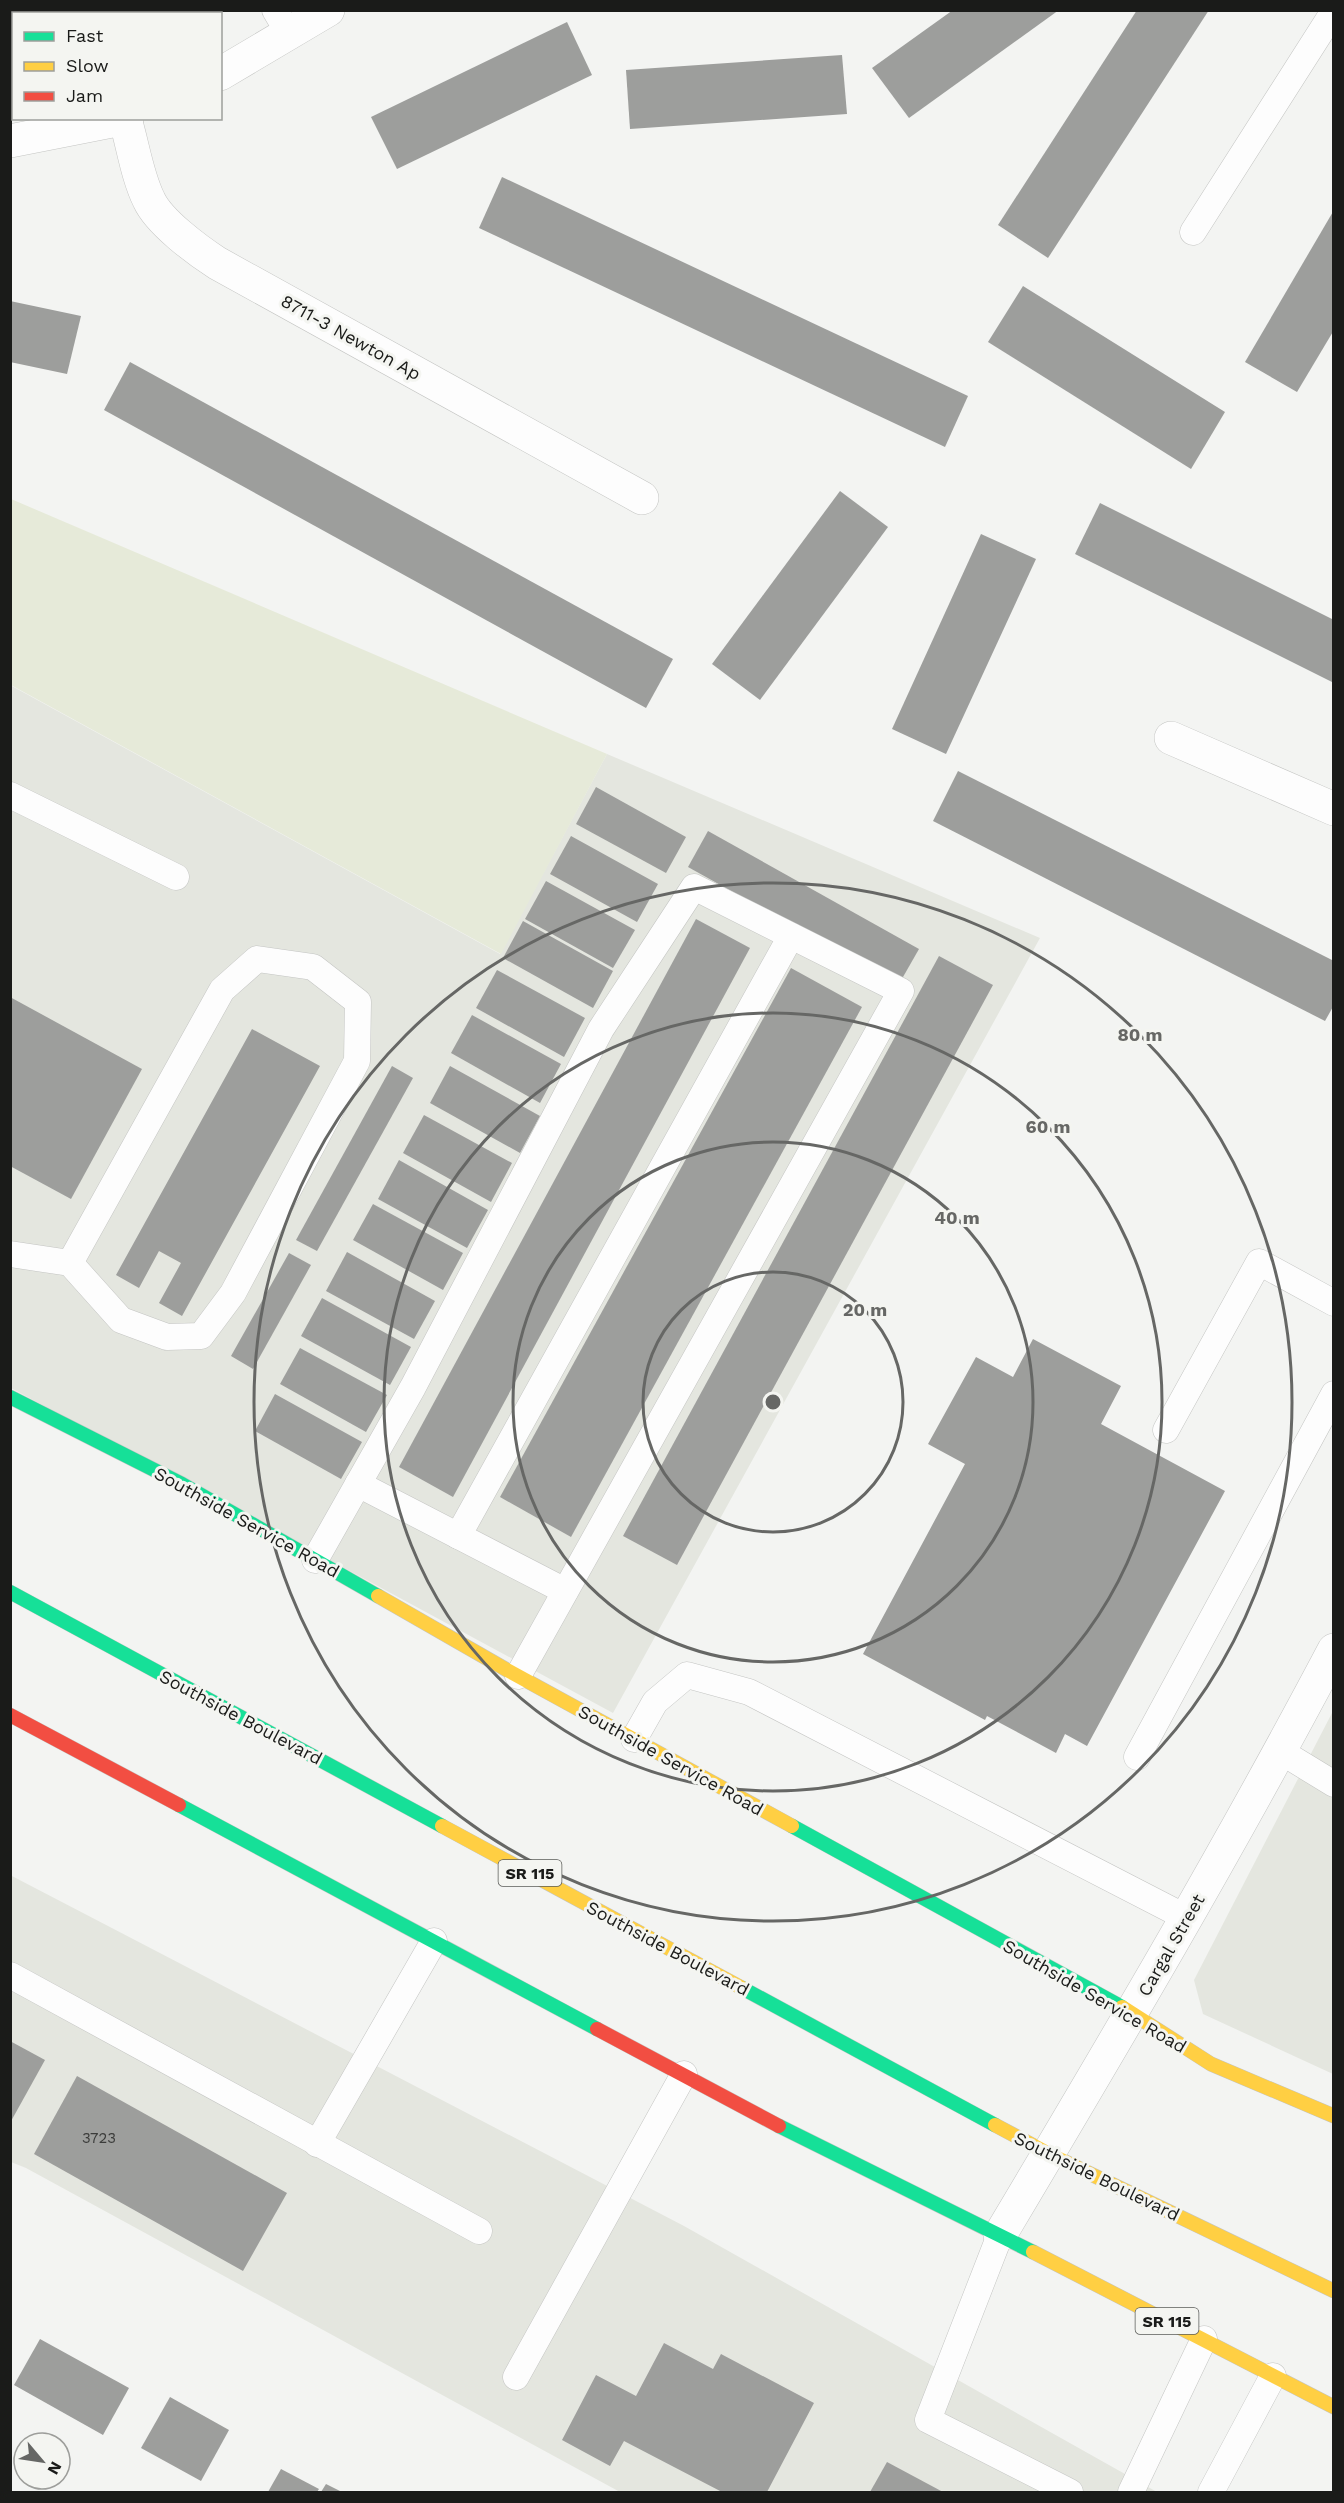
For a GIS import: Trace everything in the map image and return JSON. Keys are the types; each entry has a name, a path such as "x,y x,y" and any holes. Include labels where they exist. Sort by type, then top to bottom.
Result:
{"main road":[{"name":"Southside Service Road","path":"10,1397 182,1484 518,1676 1133,2013 1211,2064 1334,2116"},
{"name":"Southside Boulevard","path":"10,1592 1049,2154 1334,2290"},
{"name":"SR 115","path":"10,1715 823,2149 1000,2235 1334,2407"}],"street":[{"path":"222,72 282,22 328,10"},
{"path":"10,141 121,120"},
{"name":"8711-3 Newton Ap","path":"126,120 149,202 177,234 192,246 217,263 642,498"},
{"path":"1171,738 1334,809"},
{"name":"Cargal Street","path":"1000,2235 1133,2013 1334,1650"}],"lane":[{"path":"1193,232 1334,12"},
{"path":"10,795 176,877"},
{"path":"315,1560 413,1387 601,1029 694,887 901,991 518,1676"},
{"path":"459,1536 791,936"},
{"path":"10,1254 70,1263 121,1320 167,1337 201,1336 233,1293 357,1061 358,1002 313,967 257,959 222,990 70,1263"},
{"path":"1166,1430 1259,1262 1334,1302"},
{"path":"1137,1757 1334,1394"},
{"path":"358,1484 565,1591"},
{"path":"634,1739 655,1702 687,1675 750,1692 1187,1918"},
{"path":"1280,1751 1334,1784"},
{"path":"317,2144 434,1941"},
{"path":"10,1976 479,2231"},
{"path":"516,2377 684,2074"},
{"path":"1000,2235 928,2420 1070,2493"},
{"path":"1131,2493 1203,2339"},
{"path":"1211,2493 1273,2376"}],"shaded area":[{"path":"10,685 500,954 607,754 1040,938 613,1713 11,1388"},
{"path":"1333,1711 1333,2074 1203,2014 1194,1980"},
{"path":"10,1875 684,2226 1157,2492 620,2492 26,2168 11,2162"}],"green space":[{"path":"11,499 607,754 501,954 11,685"}],"building":[{"path":"10,10 92,10 89,12 12,12 12,36 10,37"},
{"path":"953,10 1059,10 909,118 872,68"},
{"path":"1137,10 1209,10 1048,258 998,225"},
{"path":"567,22 592,75 397,169 371,117"},
{"path":"842,55 847,114 630,129 626,70"},
{"path":"502,177 968,396 945,447 479,228"},
{"path":"1334,210 1334,330 1297,392 1245,362"},
{"path":"1023,286 1225,412 1191,469 988,342"},
{"path":"10,301 81,316 67,374 10,362"},
{"path":"130,362 673,659 646,708 104,410"},
{"path":"840,491 888,527 760,700 712,664"},
{"path":"1100,503 1334,620 1334,683 1075,554"},
{"path":"981,534 1036,559 946,754 892,729"},
{"path":"958,771 1334,961 1334,1005 1325,1021 933,821"},
{"path":"596,787 686,837 666,873 576,824"},
{"path":"708,831 919,949 899,984 688,867"},
{"path":"571,836 658,884 637,922 550,874"},
{"path":"546,881 635,930 613,968 525,919"},
{"path":"696,919 750,948 453,1497 399,1467"},
{"path":"523,921 613,971 593,1008 503,958"},
{"path":"939,956 993,985 677,1565 623,1536"},
{"path":"791,968 862,1007 571,1537 500,1497"},
{"path":"497,970 585,1018 564,1057 476,1008"},
{"path":"10,997 142,1069 71,1199 10,1166"},
{"path":"472,1015 561,1064 540,1103 451,1053"},
{"path":"252,1029 320,1066 182,1316 159,1303 181,1263 159,1251 139,1288 116,1275"},
{"path":"392,1066 413,1078 317,1251 296,1240"},
{"path":"450,1066 540,1116 520,1153 430,1103"},
{"path":"424,1115 512,1163 491,1202 403,1153"},
{"path":"399,1160 488,1210 467,1248 378,1199"},
{"path":"373,1204 463,1253 443,1290 353,1240"},
{"path":"347,1252 435,1301 414,1339 326,1291"},
{"path":"289,1253 311,1265 253,1369 231,1356"},
{"path":"322,1298 411,1347 390,1385 301,1336"},
{"path":"1033,1339 1121,1386 1101,1424 1225,1491 1087,1746 1065,1734 1056,1753 987,1716 985,1720 863,1654 965,1464 928,1444 976,1357 1013,1377"},
{"path":"300,1348 387,1395 366,1432 280,1384"},
{"path":"275,1394 362,1442 341,1479 255,1431"},
{"path":"10,2041 45,2060 10,2123"},
{"path":"77,2076 287,2193 243,2271 34,2154"},
{"path":"40,2339 129,2388 103,2435 14,2385"},
{"path":"664,2343 713,2369 721,2354 814,2403 767,2492 722,2492 624,2441 610,2466 562,2440 596,2375 636,2396"},
{"path":"170,2397 229,2430 201,2481 141,2448"},
{"path":"887,2462 943,2492 870,2492"},
{"path":"281,2469 319,2489 317,2492 268,2492"},
{"path":"326,2484 342,2492 321,2492"}],"traffic: fast":[{"path":"10,1397 182,1484 378,1596"},
{"path":"10,1592 442,1826"},
{"path":"179,1805 597,2029"},
{"path":"792,1826 1122,2007"},
{"path":"742,1988 995,2125"},
{"path":"779,2126 1033,2252"}],"traffic: slow":[{"path":"378,1596 507,1670 792,1826"},
{"path":"442,1826 742,1988"},
{"path":"1122,2007 1211,2064 1334,2116"},
{"path":"995,2125 1049,2154 1334,2291"},
{"path":"1033,2252 1334,2407"}],"traffic: jam":[{"path":"10,1715 179,1805"},
{"path":"597,2029 779,2126"}]}
